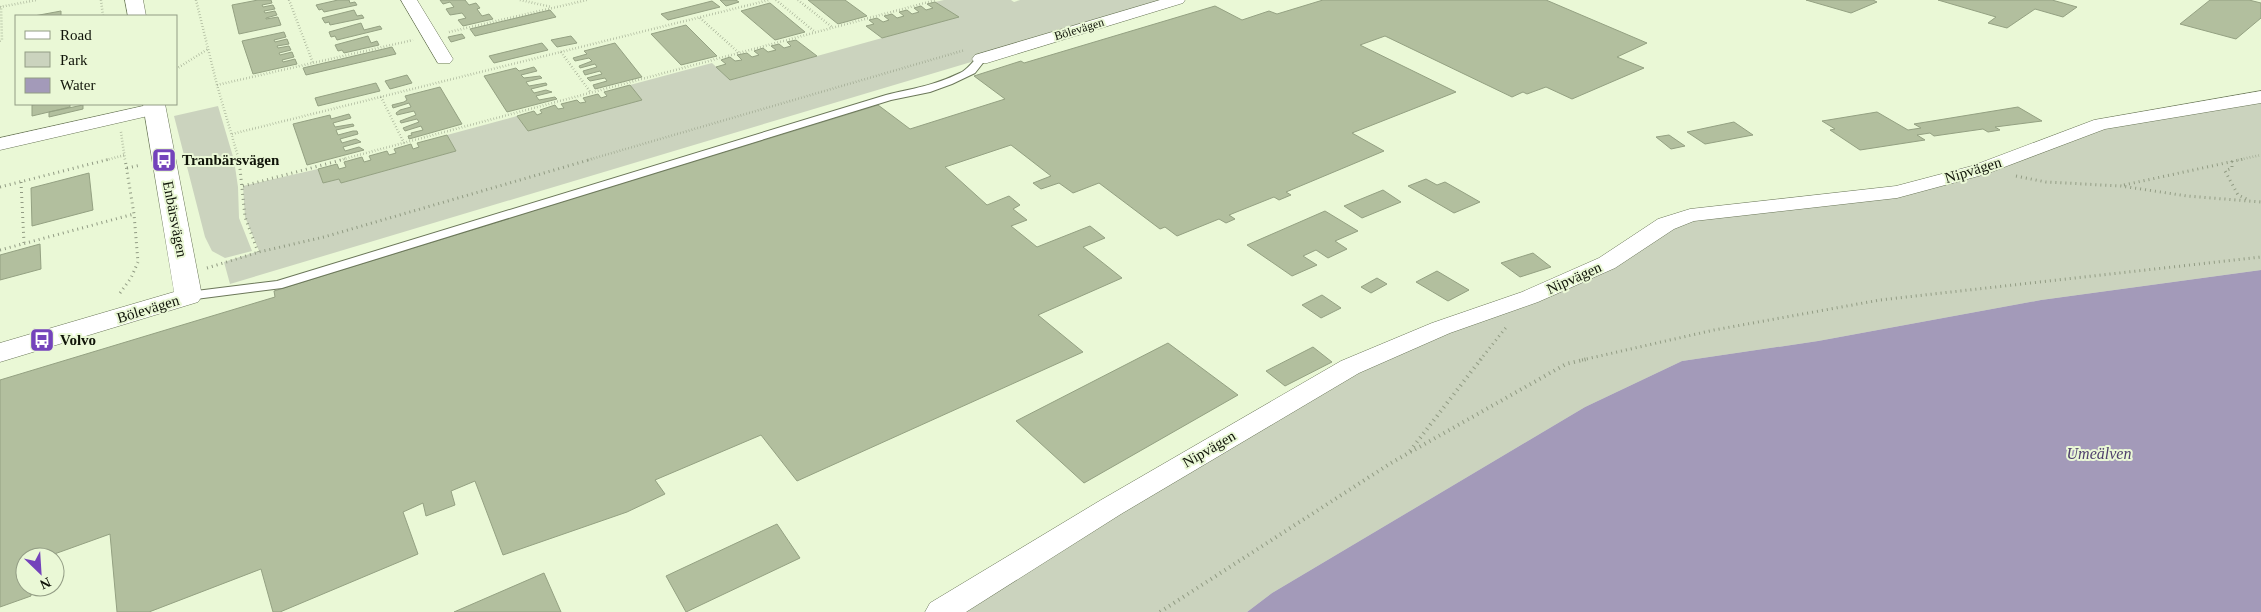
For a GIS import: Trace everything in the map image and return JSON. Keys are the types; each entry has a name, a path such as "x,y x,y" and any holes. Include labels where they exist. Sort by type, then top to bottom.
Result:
{"street":[{"path":"134,0 137,15"},
{"path":"409,0 444,59"},
{"name":"Bölevägen","path":"981,58 1177,0"},
{"name":"Nipvägen","path":"941,612 1111,506 1350,367 1441,328 1530,297 1607,263 1666,224 1690,215 1897,192 1979,170 2101,124 2261,97"},
{"path":"0,144 118,117 154,106"},
{"name":"Enbärsvägen","path":"154,106 187,286"},
{"name":"Bölevägen","path":"0,353 187,286"}],"lane":[{"path":"187,286 278,285 889,97 927,90 972,71 981,58"}],"path":[{"path":"0,41 2,40 1,6 37,0"},
{"path":"101,0 103,15"},
{"path":"196,0 217,85 239,159 245,216 259,252"},
{"path":"289,0 314,63"},
{"path":"520,0 555,8"},
{"path":"217,85 587,0"},
{"path":"232,134 769,0"},
{"path":"776,0 815,32"},
{"path":"798,0 833,28"},
{"path":"243,186 936,0"},
{"path":"699,17 739,53"},
{"path":"178,68 208,48"},
{"path":"187,286 259,252 324,237 967,49"},
{"path":"560,52 591,93"},
{"path":"381,96 404,143"},
{"path":"118,117 134,214 138,262 131,278 120,293"},
{"path":"0,187 125,155"},
{"path":"2121,186 2261,155"},
{"path":"2232,161 2232,168 2225,171 2233,188 2238,195 2251,201"},
{"path":"127,168 145,164"},
{"path":"1979,170 2046,182 2121,186 2187,196 2261,202"},
{"path":"21,182 24,243"},
{"path":"0,250 134,214"},
{"path":"1160,612 1408,453 1566,364 1714,330 1880,300 2261,257"},
{"path":"113,296 130,291"},
{"path":"1408,453 1530,297"}],"green space":[{"path":"944,0 1011,0 1014,2 1020,0 1178,0 230,284 224,262 259,251 245,217 243,186 318,169 323,183 339,179 341,183 456,151 447,135 517,116 528,131 641,100 630,85 712,63 730,80 958,17 935,2"},
{"path":"2261,97 2261,270 2041,300 1818,341 1682,361 1585,407 1272,593 1247,612 941,612 1350,367 1530,297 1666,224 1897,192 2101,124"},
{"path":"218,106 234,160 238,187 239,218 252,251 225,258 212,251 205,237 174,116"}],"water":[{"name":"Umeälven","path":"2261,270 2261,612 1247,612 1272,593 1585,407 1682,361 1818,341 2041,300"}],"building":[{"path":"258,0 271,0 272,3 262,5 263,7 273,5 275,9 264,11 265,13 275,11 277,15 266,19 278,17 281,25 239,34 232,5"},
{"path":"338,0 349,0 350,3 355,2 357,5 324,12 322,9 319,10 316,5"},
{"path":"440,0 465,0 469,5 476,3 480,8 477,9 482,16 489,14 493,19 463,26 458,20 466,18 462,13 450,15 446,9 454,7 450,2 443,4"},
{"path":"720,0 736,0 739,2 726,6"},
{"path":"808,0 845,0 867,16 838,24"},
{"path":"1323,0 1546,0 1647,43 1617,57 1644,68 1572,99 1546,87 1527,94 1523,92 1512,97 1385,36 1360,45 1456,92 1352,133 1384,151 1286,192 1291,195 1279,200 1274,197 1229,215 1235,219 1226,223 1219,219 1177,236 1165,227 1160,229 1099,183 1073,193 1059,183 1041,189 1033,183 1051,176 1011,145 945,167 987,205 1009,196 1020,205 1013,209 1027,220 1011,226 1037,247 1090,226 1105,238 1083,247 1122,278 1038,315 1083,352 797,481 761,435 655,480 665,494 627,512 503,555 475,481 451,491 455,505 426,516 423,503 403,512 418,554 280,612 273,612 261,569 149,612 117,612 110,534 65,550 65,547 15,547 15,597 28,597 0,607 0,380 275,297 274,291 878,105 910,129 1005,99 974,76 1021,61 1024,63 1215,6 1242,20 1269,11 1277,14"},
{"path":"1806,0 1873,0 1877,2 1851,13"},
{"path":"1938,0 2052,0 2077,7 2063,17 2035,9 2007,28 1988,23 1996,17"},
{"path":"2210,0 2249,0 2261,3 2261,18 2236,39 2180,24"},
{"path":"712,1 720,7 668,20 661,14"},
{"path":"935,2 959,17 882,38 866,26 874,24 869,20 877,18 883,22 889,20 884,16 892,14 897,18 904,16 899,12 907,10 912,14 919,12 914,8 921,6 926,10 933,8 927,4"},
{"path":"770,3 805,32 775,40 741,11"},
{"path":"354,10 357,16 362,15 364,18 330,25 329,22 325,23 322,18"},
{"path":"550,10 556,17 475,36 470,29"},
{"path":"61,11 61,15 39,15"},
{"path":"361,23 364,30 380,26 382,29 337,40 335,36 331,37 329,32"},
{"path":"686,25 717,56 681,65 651,34"},
{"path":"284,32 286,37 274,40 275,42 287,39 289,44 277,46 278,48 289,46 291,50 279,53 280,55 292,52 294,57 282,60 283,62 295,59 297,64 253,74 242,41"},
{"path":"462,34 465,38 451,42 448,37"},
{"path":"368,36 371,43 377,41 379,45 344,53 342,50 338,51 335,45"},
{"path":"571,36 577,43 557,47 551,40"},
{"path":"796,40 817,56 730,80 716,67 726,64 721,60 730,57 735,61 742,60 737,55 747,53 752,57 759,55 754,51 763,48 768,52 776,50 771,46 779,44 784,48 791,46 787,42"},
{"path":"542,43 548,50 494,63 489,56"},
{"path":"615,43 642,77 595,89 593,85 607,81 605,78 590,81 587,78 602,74 600,71 585,75 583,71 597,67 595,64 580,68 579,66 592,61 589,58 575,61 573,58 587,54 584,51"},
{"path":"392,47 396,54 306,75 303,68"},
{"path":"534,67 537,71 521,75 524,78 540,76 542,78 526,82 529,86 546,83 547,85 531,89 534,93 546,90 552,92 536,96 539,100 555,97 557,99 507,112 484,76 516,68 519,71"},
{"path":"407,75 412,83 390,89 385,81"},
{"path":"376,83 380,91 318,106 315,98"},
{"path":"630,85 642,100 528,131 517,116 534,111 537,115 542,113 540,110 555,105 558,109 564,108 561,104 577,100 580,103 586,102 583,98 598,94 601,98 607,96 604,92"},
{"path":"440,87 462,124 409,139 408,136 412,135 411,133 423,130 421,126 405,131 403,128 419,122 417,119 401,123 400,121 416,115 414,111 397,115 396,113 400,110 411,107 409,103 393,108 392,105 407,100 405,96"},
{"path":"32,105 70,105 70,107 32,116"},
{"path":"83,105 83,109 49,117 49,112"},
{"path":"2018,107 2042,121 1995,127 2000,130 1988,132 1983,129 1934,136 1930,133 1917,135 1925,140 1860,150 1830,130 1835,129 1822,121 1877,112 1908,130 1921,128 1914,124"},
{"path":"349,114 351,118 333,123 335,127 353,124 354,126 336,130 338,135 357,131 358,134 340,139 342,143 356,139 361,142 343,147 345,151 359,147 364,150 307,165 293,124 330,115 331,119"},
{"path":"1734,122 1753,135 1705,144 1687,132"},
{"path":"447,135 456,151 341,183 339,179 323,183 318,169 337,164 339,169 346,167 344,162 362,157 364,162 371,160 369,156 387,151 389,155 396,153 394,149 411,144 413,149 419,147 417,143"},
{"path":"1669,135 1685,146 1671,149 1656,137"},
{"path":"89,173 93,210 32,226 31,188"},
{"path":"1426,179 1437,185 1445,182 1480,202 1454,213 1408,186"},
{"path":"1383,190 1401,202 1362,218 1344,206"},
{"path":"1325,211 1358,231 1335,241 1347,249 1328,258 1316,250 1303,256 1317,265 1292,276 1247,245"},
{"path":"40,244 41,269 0,280 0,255"},
{"path":"1533,253 1551,267 1520,277 1501,263"},
{"path":"1437,271 1469,290 1448,301 1416,282"},
{"path":"1377,278 1387,284 1371,293 1361,287"},
{"path":"1322,295 1341,308 1321,318 1302,305"},
{"path":"1168,343 1238,395 1084,483 1016,421"},
{"path":"1313,347 1332,362 1285,386 1266,371"},
{"path":"777,524 800,558 686,612 666,576"},
{"path":"544,573 561,612 454,612"}],"place":[{"name":"Tranbärsvägen","path":"164,160"},
{"name":"Volvo","path":"42,340"}]}
